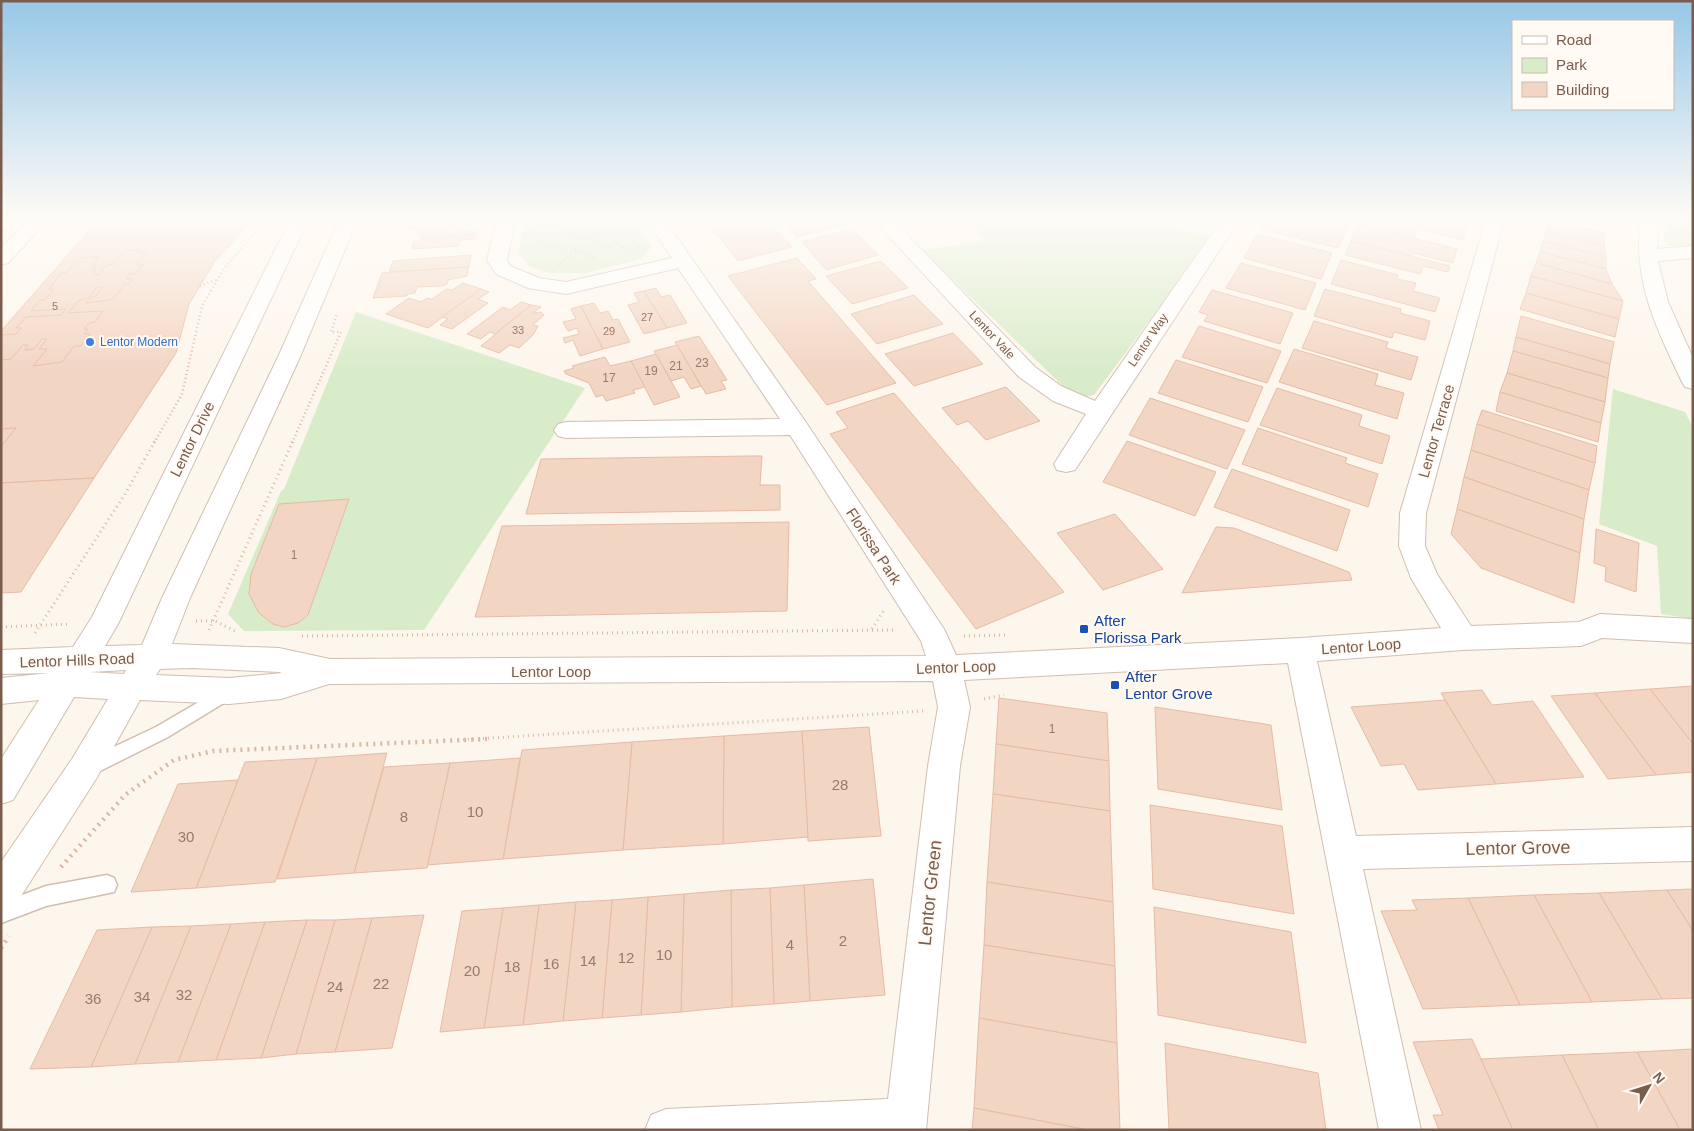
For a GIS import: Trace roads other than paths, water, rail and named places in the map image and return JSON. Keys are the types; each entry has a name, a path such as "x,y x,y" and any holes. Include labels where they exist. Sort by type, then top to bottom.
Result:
{"street":[{"name":"Lentor Drive","path":"1,789 103,624 276,269"},
{"path":"16,898 57,811 84,769 132,686 152,657 176,598 289,357 327,269"},
{"path":"502,269 535,284 566,288 649,269"},
{"name":"Florissa Park","path":"688,269 796,427 934,637 946,668"},
{"name":"Lentor Vale","path":"929,269 1033,378 1056,395 1100,411"},
{"name":"Lentor Way","path":"1066,464 1197,269"},
{"name":"Lentor Terrace","path":"1463,638 1425,578 1412,546 1413,513 1481,269"},
{"path":"1649,269 1656,304 1693,382"},
{"path":"566,430 796,427"},
{"name":"Lentor Loop","path":"1581,634 1600,626 1693,631"},
{"name":"Lentor Loop","path":"152,657 193,656 279,660 330,672 946,668 1300,650 1463,638 1581,634 1611,644 1693,647"},
{"path":"1300,650 1400,1130"},
{"name":"Lentor Hills Road","path":"1,691 73,672 152,657"},
{"name":"Lentor Hills Road","path":"1,662 73,672 132,686"},
{"name":"Lentor Green","path":"666,1130 906,1124 944,766 954,707 946,668"},
{"name":"Lentor Loop","path":"132,686 229,691 281,686 330,672"},
{"name":"Lentor Grove","path":"1343,853 1693,844"}],"lane":[{"path":"84,769 162,732 229,691"},
{"path":"1,913 16,898 107,885"}],"place":[{"name":"Lentor Modern","path":"90,342"},
{"name":"After Florissa Park","path":"1084,629"},
{"name":"After Lentor Grove","path":"1115,685"}]}
